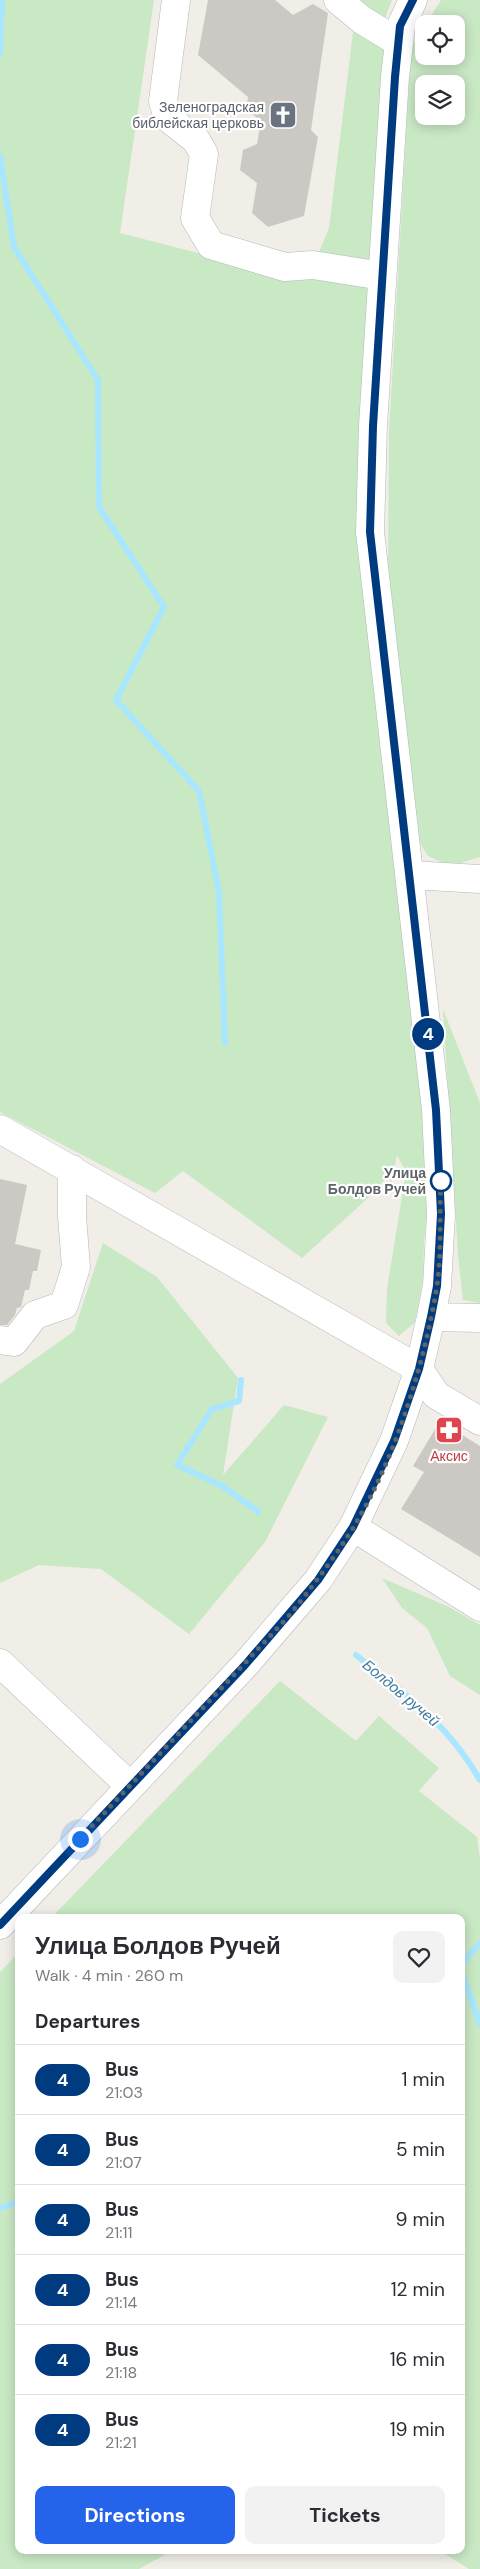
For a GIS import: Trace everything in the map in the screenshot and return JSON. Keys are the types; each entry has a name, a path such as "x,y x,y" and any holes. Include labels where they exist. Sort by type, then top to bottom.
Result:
{"street":[{"path":"176,0 163,100 168,118 196,140 204,154 195,218 211,245 285,266 313,266 382,276"},
{"path":"338,0 362,20 398,42"},
{"path":"0,1925 288,1617 318,1580 353,1527 394,1441 419,1369 431,1317 440,1248 441,1181 436,1110 370,532 373,426 398,42 400,26 413,0"},
{"path":"410,875 480,879"},
{"path":"0,1129 419,1369 436,1395 480,1421"},
{"path":"0,1340 14,1342 35,1315 64,1305 76,1267 72,1216 72,1169"},
{"path":"431,1317 480,1318"},
{"path":"353,1527 480,1607"},
{"path":"0,1663 130,1786"}],"green space":[{"path":"0,0 154,0 120,233 307,281 329,228 357,0 392,0 386,15 361,428 421,1097 428,1203 423,1279 415,1322 399,1336 386,1323 387,1289 406,1172 397,1155 391,1184 389,1175 368,1198 302,1258 183,1171 155,1193 0,1112"},
{"path":"441,0 480,0 480,857 450,866 428,856 418,840 388,581 389,432 411,48 415,42 415,65 465,65 465,15 432,15"},
{"path":"443,1009 480,1103 480,1303 463,1300 458,1255"},
{"path":"103,1243 157,1277 238,1378 223,1475 284,1405 328,1417 265,1542 189,1634 101,1569 39,1565 0,1583 0,1384 74,1331"},
{"path":"382,1578 449,1607 480,1625 480,1695 450,1676 427,1628 402,1608"},
{"path":"280,1681 356,1741 379,1716 439,1768 419,1791 477,1837 480,1858 480,2569 469,2569 445,2554 465,2554 465,1914 55,1914"},
{"path":"15,1956 15,2554 166,2554 139,2569 0,2569 0,1972"}],"building":[{"name":"Зеленоградская библейская церковь","path":"208,0 275,0 293,15 313,4 328,13 311,130 318,137 304,216 268,227 252,213 257,183 240,170 243,150 257,144 261,121 246,109 248,97 198,55"},
{"path":"0,1179 27,1185 15,1244 41,1250 37,1271 33,1271 29,1290 25,1290 21,1307 17,1308 15,1315 7,1325 0,1325"},
{"path":"440,1421 480,1446 480,1557 401,1509 424,1472 413,1466"}],"waterway":[{"path":"0,53 2,0"},
{"path":"0,156 14,247 98,380 99,507 164,607 116,700 199,791 219,892 225,1043"},
{"name":"Болдов ручей","path":"241,1380 239,1401 212,1409 177,1465 222,1486 259,1512"},
{"name":"Болдов ручей","path":"356,1655 409,1697 440,1726 468,1760 480,1780"},
{"name":"Болдов ручей","path":"465,1960 480,1943"},
{"path":"465,1982 480,2024"},
{"name":"Болдов ручей","path":"0,2208 15,2203"}],"bus line":[{"name":"4","path":"0,1925 245,1665 318,1580 353,1527 370,1495 394,1441 419,1369 431,1317 437,1286 441,1214 441,1181 436,1110 370,532 373,426 395,77 400,26 413,0"}],"place":[{"name":"Зеленоградская библейская церковь","path":"283,115"},
{"name":"Улица Болдов Ручей","path":"441,1181"},
{"name":"Аксис","path":"449,1430"}],"route":[{"path":"80,1839 288,1617 318,1580 353,1527 370,1495 394,1441 419,1369 437,1286 440,1248 441,1181"}]}
